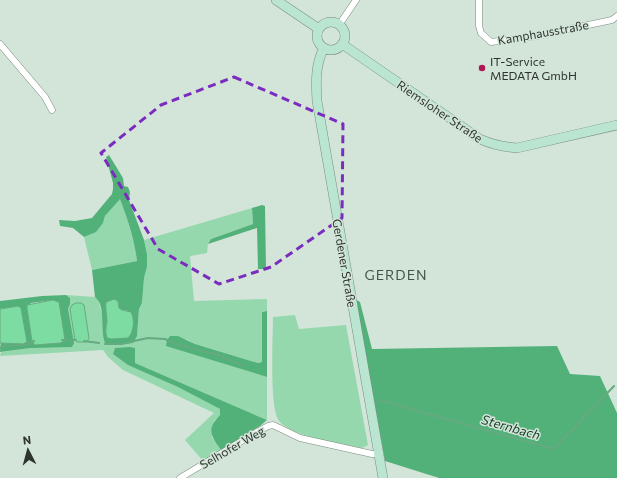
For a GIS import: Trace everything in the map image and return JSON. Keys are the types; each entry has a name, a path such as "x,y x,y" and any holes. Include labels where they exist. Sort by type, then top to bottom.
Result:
{"main road":[{"path":"276,0 319,29"},
{"path":"328,22 339,25 344,32 344,40 342,44 336,48 328,49 320,45 317,37 319,29 328,22"},
{"name":"Riemsloher Straße","path":"342,44 480,139 492,145 517,148 617,125"},
{"name":"Gerdener Straße","path":"324,48 321,53 316,83 317,101 383,478"}],"street":[{"path":"339,25 356,0"},
{"name":"Kamphausstraße","path":"479,0 479,26 481,33 491,42 530,37 612,20 617,16"},
{"path":"0,44 45,97 52,110"},
{"name":"Selhofer Weg","path":"180,478 250,436 268,426 273,425 300,438 372,454 378,454"}],"highlighted area":[{"path":"234,77 343,124 342,218 271,267 219,284 158,249 101,153 161,105"}],"shaded area":[{"path":"109,155 123,178 124,186 128,187 130,192 129,200 144,240 147,254 147,267 144,278 142,303 139,309 137,336 133,343 120,345 106,345 104,340 101,307 99,301 95,297 92,270 137,261 126,214 120,199 105,216 103,223 96,232 84,237 73,228 60,226 59,220 75,221 92,218 112,194 113,183 106,157","holes":["118,301 119,308 122,310 127,310 106,334 108,321"]},
{"path":"120,198 128,222 137,261 92,270 84,237 96,231 103,223 105,216"},
{"path":"262,205 265,206 266,269 258,269 257,228 208,244 211,239 253,224 252,208"},
{"path":"252,208 253,224 211,239 208,244 207,253 190,256 194,301 267,299 267,311 262,312 262,362 258,363 195,344 186,339 166,345 267,377 267,420 136,363 220,409 220,415 214,421 212,437 221,450 203,461 185,440 214,413 123,370 108,357 103,350 0,356 1,352 31,348 69,323 68,309 70,298 66,295 95,297 98,299 103,317 104,341 137,336 139,309 142,303 144,278 147,267 147,254 144,240","holes":["84,305 89,338 77,342 75,340 70,310"]},
{"path":"66,295 70,298 68,309 74,343 72,347 31,348 0,352 3,308 0,309 0,301","holes":["53,300 62,322 65,340 35,345 32,341 27,308 31,303"]},
{"path":"114,299 118,301 119,308 131,312 133,329 128,338 107,338 106,302"},
{"path":"355,299 360,302 372,349 557,346 570,374 600,376 617,413 617,478 439,478 385,461"},
{"path":"53,300 59,302 65,340 61,343 35,345 32,341 27,305"},
{"path":"81,303 84,305 89,338 87,342 77,342 75,340 70,309 72,305"},
{"path":"18,306 21,308 27,342 23,344 0,343 0,309"},
{"path":"267,311 267,377 166,346 167,340 170,336 178,336 195,344 258,363 262,362 262,312"},
{"path":"295,315 299,329 346,325 368,445 362,448 306,436 285,427 279,421 276,414 273,388 273,317"},
{"path":"115,348 135,348 135,363 267,420 260,426 221,450 215,441 212,432 213,424 220,415 220,409 178,387 128,365 113,354"}],"waterway":[{"path":"105,344 120,344 148,338 165,339 175,344 218,355 244,366"},
{"path":"62,340 76,340"},
{"path":"0,348 3,346 25,345 34,341"},
{"path":"84,341 99,343"},
{"name":"Sternbach","path":"379,400 554,449 614,386"}],"place":[{"name":"IT-Service MEDATA GmbH","path":"482,68"}],"district":[{"name":"GERDEN","path":"396,274"}]}
